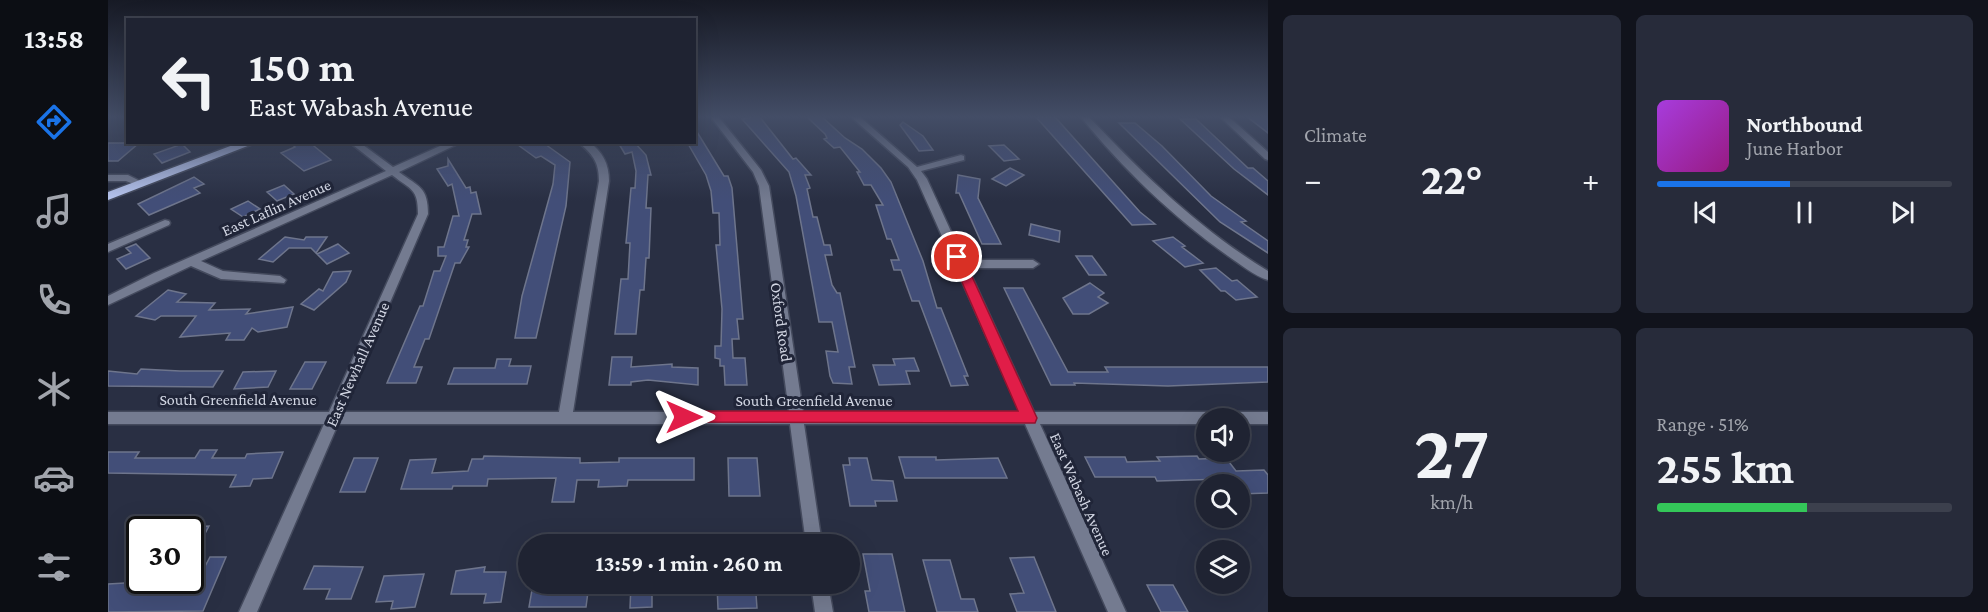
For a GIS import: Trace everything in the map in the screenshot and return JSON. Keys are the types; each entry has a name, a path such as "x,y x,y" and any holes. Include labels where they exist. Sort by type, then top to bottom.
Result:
{"main road":[{"path":"108,196 246,145"}],"street":[{"name":"East Newhall Avenue","path":"248,612 423,214 423,198 419,191 357,145"},
{"name":"East Laflin Avenue","path":"108,301 191,261 452,145"},
{"path":"565,417 604,181 604,168 600,158 585,145"},
{"name":"Oxford Road","path":"736,145 758,172 764,186 813,534"},
{"name":"East Wabash Avenue","path":"886,145 915,170 960,264 1116,612"},
{"path":"1111,145 1176,212 1230,252 1268,276"},
{"path":"1255,145 1268,157"},
{"path":"915,170 961,158"},
{"path":"108,178 128,178 141,184"},
{"path":"108,248 165,224"},
{"path":"191,261 221,275 280,280"},
{"path":"960,264 1033,264"},
{"name":"South Greenfield Avenue","path":"108,418 1268,418"},
{"path":"821,594 824,612"}],"building":[{"path":"108,145 137,145 118,161 108,161"},
{"path":"180,145 190,152 162,163 154,154"},
{"path":"292,145 312,145 331,160 304,171 281,153 295,147"},
{"path":"518,145 546,145 570,162 566,206 536,338 515,338 522,296 553,184 555,165 541,156 536,158"},
{"path":"619,145 636,145 646,155 651,175 648,175 646,208 651,208 649,258 646,258 644,290 640,290 636,334 615,334 621,279 628,279 630,243 626,243 631,188 635,188 636,171 632,152 625,154"},
{"path":"688,145 705,145 724,176 728,176 732,188 743,319 737,319 739,339 732,339 733,358 745,358 747,385 725,385 724,366 720,366 720,359 715,358 715,346 721,346 722,309 716,245 720,245 719,213 713,213 711,191 706,175"},
{"path":"765,145 782,145 793,159 796,158 811,175 805,175 810,188 807,189 813,217 817,217 824,245 830,245 832,255 825,255 832,285 837,293 840,293 855,367 849,367 852,384 833,383 830,376 826,351 838,352 832,322 819,322 796,196 789,172"},
{"path":"830,145 855,145 881,168 891,182 923,261 937,308 941,308 968,376 964,376 968,385 951,386 919,301 912,301 901,270 894,270 891,260 899,260 891,239 887,239 876,205 883,205 871,185 864,185 857,172 860,172 840,147 834,148"},
{"path":"914,145 929,145 933,150 919,151"},
{"path":"1004,145 1019,159 1004,161 989,146"},
{"path":"1060,145 1080,145 1140,212 1155,224 1132,225"},
{"path":"1141,145 1162,146 1211,196 1246,221 1241,222 1268,241 1268,253 1220,222"},
{"path":"1208,145 1223,145 1248,168 1253,168 1268,181 1268,195 1234,169"},
{"path":"448,159 466,188 470,187 471,193 476,192 481,214 472,214 464,240 468,240 466,247 469,247 460,263 455,263 429,339 425,339 414,367 422,367 416,383 387,383 420,306 423,306 434,271 440,271 446,256 438,256 438,247 444,247 453,216 459,216 452,184 448,186 437,169 448,166"},
{"path":"1010,168 1024,175 1006,186 992,179"},
{"path":"958,175 980,179 978,198 1001,244 982,244 959,193 956,193"},
{"path":"194,177 204,184 194,188 200,193 149,215 138,204"},
{"path":"284,185 294,194 277,201 267,192"},
{"path":"248,201 260,209 243,217 231,209"},
{"path":"1031,224 1060,231 1059,242 1029,235"},
{"path":"285,237 304,240 306,237 327,237 316,253 311,248 289,248 273,262 259,259"},
{"path":"1173,237 1203,263 1185,267 1153,241"},
{"path":"136,244 150,258 126,269 117,259 131,253 126,248"},
{"path":"338,244 349,253 327,264 317,254"},
{"path":"1076,256 1092,256 1106,275 1089,275"},
{"path":"1216,268 1232,281 1237,280 1257,297 1236,300 1225,291 1221,291 1200,270"},
{"path":"351,271 346,282 314,310 301,304 319,289 323,291 333,272"},
{"path":"1090,283 1104,293 1098,297 1108,303 1089,314 1073,314 1063,298"},
{"path":"1004,288 1023,288 1068,372 1108,372 1105,367 1268,367 1268,382 1168,386 1074,383 1075,385 1051,385"},
{"path":"168,290 186,294 177,302 215,303 209,310 250,309 246,314 293,307 287,327 258,332 252,328 244,340 226,340 230,333 180,337 196,316 161,316 155,320 136,316"},
{"path":"612,357 632,357 631,367 672,364 672,367 698,368 698,385 648,380 631,382 631,385 609,385"},
{"path":"914,358 919,371 906,371 910,384 879,385 873,365 895,365 893,359"},
{"path":"497,359 511,359 509,366 531,366 527,384 448,384 454,368 495,368"},
{"path":"305,362 326,362 312,389 290,389"},
{"path":"141,369 223,371 213,387 108,386 108,371 137,374"},
{"path":"276,371 268,387 234,389 243,372"},
{"path":"200,450 217,450 212,458 245,458 247,454 283,452 272,478 253,479 250,486 230,487 236,475 108,473 108,452 139,452 135,458 195,458"},
{"path":"484,456 580,458 580,463 619,462 619,458 694,458 694,480 628,480 627,486 598,487 599,480 577,480 574,502 552,502 556,478 488,479 487,486 401,489 410,460 436,459 432,473 468,471 472,459 483,459"},
{"path":"1196,456 1196,462 1229,462 1236,471 1264,470 1268,475 1268,493 1250,494 1250,474 1196,474 1196,480 1157,481 1155,477 1095,477 1085,457 1125,457 1127,462 1160,461 1157,457"},
{"path":"899,457 936,457 936,460 998,458 1007,478 905,478"},
{"path":"354,458 378,458 365,492 340,492"},
{"path":"728,458 757,458 760,496 729,496"},
{"path":"849,458 867,458 872,480 893,481 897,501 875,501 876,506 850,506 843,465 850,465"},
{"path":"204,526 209,526 204,536"},
{"path":"863,554 892,554 905,612 869,612 865,591 870,591"},
{"path":"210,557 226,557 203,611 108,612 108,584 126,583 126,594 204,594 204,568"},
{"path":"1034,557 1056,612 1017,612 1010,594 1024,593 1010,558"},
{"path":"923,560 950,560 961,599 974,599 978,612 937,612"},
{"path":"314,566 363,567 351,599 326,599 330,589 304,589"},
{"path":"485,567 484,572 506,572 501,602 484,603 486,594 451,594 456,571"},
{"path":"424,574 415,607 391,609 393,601 376,602 384,576"},
{"path":"1147,585 1173,585 1188,612 1161,612"},
{"path":"531,594 588,594 586,607 529,607"},
{"path":"631,594 652,594 652,607 630,608"},
{"path":"717,594 756,594 757,608 718,609"}],"route":[{"path":"684,417 1029,418 957,257"}]}
